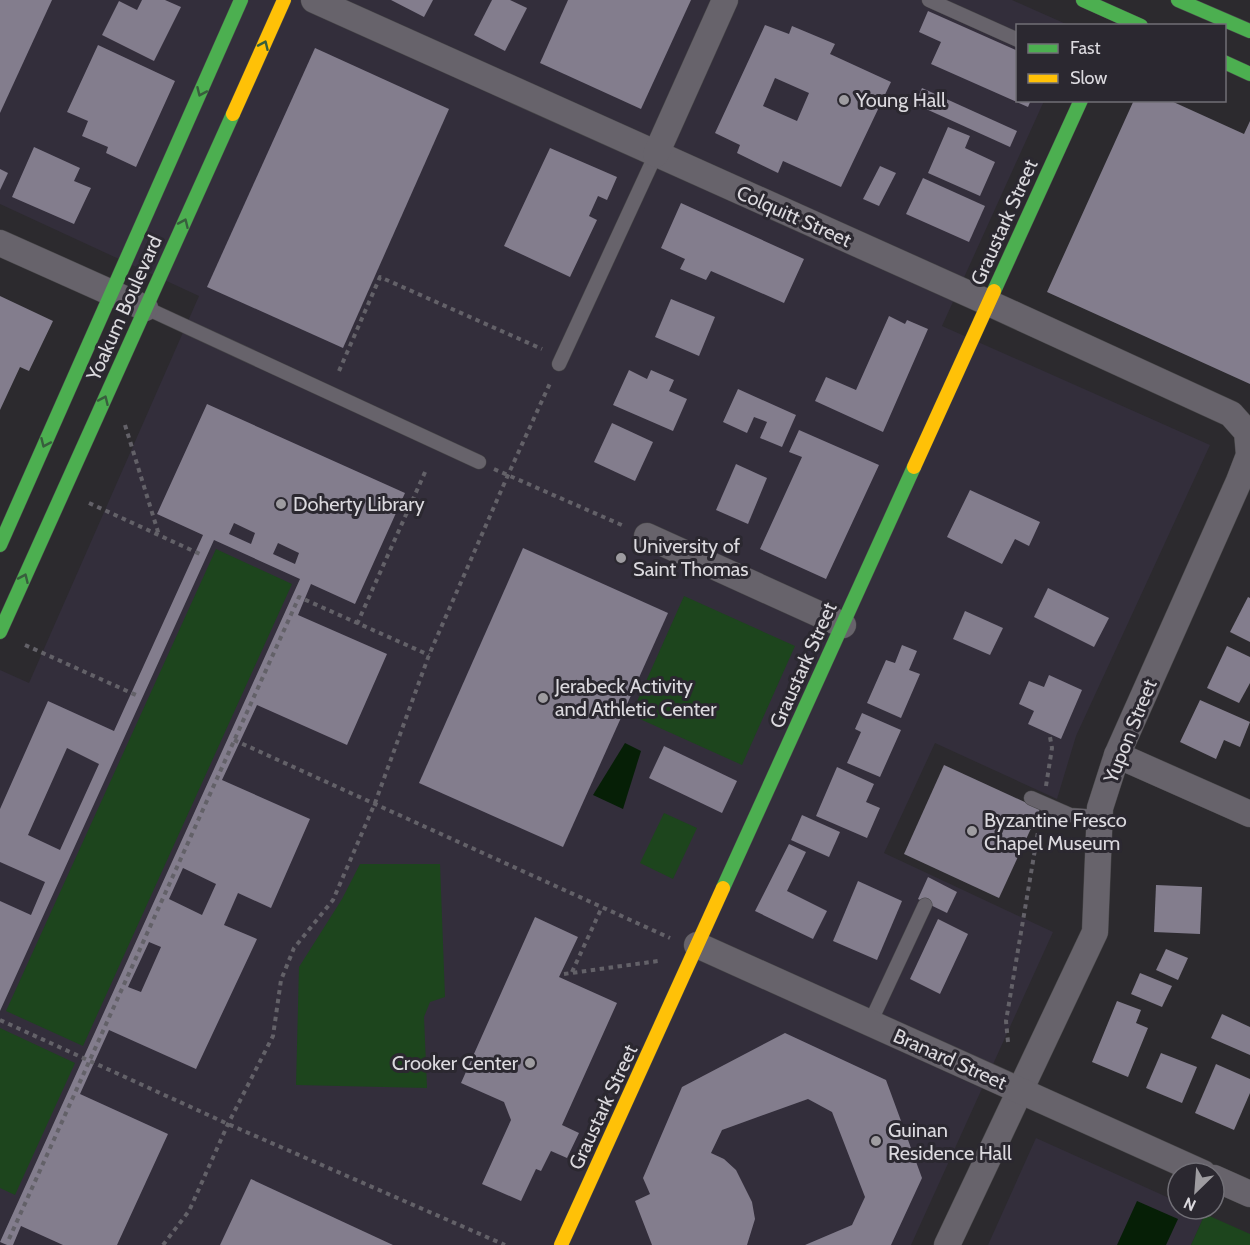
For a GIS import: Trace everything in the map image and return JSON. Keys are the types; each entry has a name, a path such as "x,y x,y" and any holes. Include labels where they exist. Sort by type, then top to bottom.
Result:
{"street":[{"name":"Yoakum Boulevard","path":"0,544 241,0"},
{"name":"Yoakum Boulevard","path":"0,631 284,0"},
{"name":"Colquitt Street","path":"314,0 1231,414 1247,432 1249,455"},
{"path":"656,154 725,0"},
{"path":"1083,0 1117,21 1126,0"},
{"path":"1178,0 1250,31"},
{"path":"1226,63 1250,74"},
{"name":"Graustark Street","path":"561,1245 685,943 843,625 1080,102"},
{"path":"0,243 145,308"},
{"name":"Yupon Street","path":"947,1245 1095,932 1100,808 1117,755 1244,484 1249,455"},
{"path":"647,536 843,625"},
{"path":"1117,755 1250,814"},
{"name":"Branard Street","path":"685,943 870,1023 1177,1161"},
{"path":"1226,1183 1250,1194"}],"lane":[{"path":"929,0 1016,40"},
{"path":"559,364 656,154"},
{"path":"145,308 479,462"},
{"path":"1037,801 1070,815 1100,817"},
{"path":"870,1023 925,905"}],"path":[{"path":"339,370 380,277 542,349"},
{"path":"163,1245 189,1211 228,1124 273,1036 281,980 294,948 333,900 375,803 429,655 559,364"},
{"path":"125,425 159,535"},
{"path":"479,462 647,536"},
{"path":"357,624 426,470"},
{"path":"63,492 200,554"},
{"path":"9,1239 299,597 429,655"},
{"path":"0,631 25,645 136,695"},
{"path":"1008,1042 1006,1022 1037,801 1052,748 1050,737"},
{"path":"234,740 685,943"},
{"path":"572,973 602,907"},
{"path":"564,974 663,960"},
{"path":"0,1020 228,1124 505,1245"}],"shaded area":[{"name":"University of Saint Thomas","path":"0,0 1012,0 1066,24 1016,24 1016,102 1044,102 942,326 1210,445 1076,736 1057,799 935,743 884,853 1053,932 911,1245 0,1245 0,670 29,683 199,296 0,204"},
{"path":"216,549 292,584 83,1046 6,1011"},
{"path":"684,596 795,646 742,765 631,715"},
{"path":"625,743 641,751 623,809 593,795"},
{"path":"664,813 697,828 673,879 640,863"},
{"path":"360,864 440,864 445,997 430,1002 424,1017 427,1088 296,1085 299,967 342,899"},
{"path":"0,1028 75,1063 15,1195 0,1188"},
{"path":"1036,1138 1166,1197 1166,1221 1202,1221 1191,1245 988,1245"},
{"path":"1137,1201 1166,1214 1166,1221 1177,1221 1166,1245 1117,1245"},
{"path":"1202,1221 1221,1221 1250,1234 1250,1245 1191,1245"}],"building":[{"path":"0,0 52,0 0,113"},
{"path":"142,0 165,0 181,7 154,61 102,35 119,1 137,10"},
{"path":"391,0 433,0 424,17"},
{"path":"492,0 510,0 527,8 505,51 474,35"},
{"path":"568,0 691,0 641,109 540,63"},
{"path":"928,11 1016,50 1016,102 931,64 941,42 919,32"},
{"name":"Young Hall","path":"765,25 789,34 792,26 835,44 830,54 891,82 841,187 783,161 778,173 737,153 740,145 715,133","holes":["775,78 809,93 797,121 763,106"]},
{"path":"98,45 175,81 136,167 106,153 108,147 82,136 88,121 67,112"},
{"path":"315,48 449,109 343,348 207,287"},
{"path":"922,88 1017,131 1010,147 915,104"},
{"path":"1017,102 1030,102 1028,107"},
{"path":"1133,102 1173,102 1244,134 1250,121 1250,384 1047,292"},
{"path":"948,127 970,136 965,148 995,162 980,196 928,173"},
{"path":"34,147 80,168 74,181 91,188 74,224 12,197"},
{"path":"550,148 617,177 607,200 598,196 589,216 597,220 570,277 504,246"},
{"path":"880,166 896,173 879,206 863,199"},
{"path":"0,169 8,173 0,190"},
{"path":"923,178 985,206 969,242 906,214"},
{"path":"681,203 804,259 784,303 711,271 706,280 680,269 685,259 661,248"},
{"path":"0,296 53,321 29,371 20,367 0,410"},
{"path":"671,299 715,317 699,356 655,337"},
{"path":"889,316 905,324 907,320 928,329 883,432 815,401 826,377 856,390"},
{"path":"629,370 647,379 651,370 674,380 669,391 687,399 673,431 613,405"},
{"path":"738,389 796,415 782,447 760,438 767,422 754,417 747,433 723,422"},
{"path":"207,404 405,493 355,604 311,584 298,615 387,654 347,745 257,705 222,780 310,819 271,908 238,893 224,925 257,939 196,1069 109,1030 80,1094 168,1134 117,1245 63,1245 21,1226 13,1245 7,1245 0,1242 300,579 214,540 0,1011 0,901 31,915 45,882 0,862 0,809 48,701 114,731 203,535 157,514","holes":["234,523 255,533 251,544 229,534","278,543 299,553 295,564 273,554","67,748 99,764 60,850 28,835","183,868 216,884 202,915 169,899","149,942 161,947 141,992 128,987"]},
{"path":"612,423 653,442 635,481 594,462"},
{"path":"799,430 879,465 826,579 760,549 802,457 789,452"},
{"path":"736,464 767,478 748,524 716,510"},
{"path":"970,490 1040,522 1029,546 1015,539 1002,564 947,537"},
{"name":"Jerabeck Activity and Athletic Center","path":"523,548 668,613 563,847 419,783"},
{"path":"1048,588 1109,618 1094,647 1034,617"},
{"path":"1248,597 1250,598 1250,642 1230,632"},
{"path":"965,611 1003,628 990,655 953,639"},
{"path":"902,645 917,651 909,670 920,674 901,718 867,703 886,660 895,663"},
{"path":"1227,646 1250,657 1250,683 1239,703 1207,688"},
{"path":"1049,675 1082,690 1061,739 1028,724 1034,711 1019,704 1029,681 1044,687"},
{"path":"1200,700 1250,722 1240,747 1224,740 1216,759 1180,742"},
{"path":"862,713 901,730 880,777 847,763 861,732 855,729"},
{"path":"664,746 737,781 722,813 649,778"},
{"name":"Byzantine Fresco Chapel Museum","path":"944,765 1040,809 999,898 904,854"},
{"path":"837,767 874,784 866,802 880,808 867,838 816,816"},
{"path":"802,815 840,832 829,857 791,840"},
{"path":"789,844 806,852 787,891 827,911 813,939 755,911"},
{"path":"928,877 957,892 947,913 918,899"},
{"path":"858,881 902,901 877,960 833,941"},
{"path":"1156,885 1202,887 1200,934 1154,932"},
{"name":"Crooker Center","path":"535,917 578,937 559,977 617,1003 562,1125 579,1133 567,1158 551,1151 541,1171 536,1169 521,1201 482,1184 511,1120 504,1102 461,1083"},
{"path":"938,919 968,934 940,994 910,979"},
{"path":"1166,949 1188,958 1178,980 1156,970"},
{"path":"1140,973 1172,986 1162,1007 1131,994"},
{"path":"1117,1001 1141,1010 1136,1023 1148,1028 1128,1077 1092,1062"},
{"path":"1222,1014 1250,1027 1250,1055 1211,1038"},
{"name":"Guinan Residence Hall","path":"785,1033 886,1080 922,1178 891,1245 805,1245 852,1225 865,1197 832,1112 808,1099 722,1130 711,1153 724,1159 736,1170 752,1202 755,1219 747,1245 652,1245 635,1201 650,1194 643,1178 682,1087"},
{"path":"1161,1053 1197,1067 1182,1103 1146,1088"},
{"path":"1216,1064 1250,1079 1250,1093 1234,1130 1195,1113"},
{"path":"251,1179 393,1245 220,1245"}],"traffic: fast":[{"path":"0,545 241,0"},
{"path":"1083,0 1137,24"},
{"path":"1178,0 1250,31"},
{"path":"1226,63 1250,74"},
{"path":"994,291 1080,102"},
{"path":"0,632 233,114"},
{"path":"723,888 914,467"}],"traffic: slow":[{"path":"233,114 284,0"},
{"path":"914,467 994,291"},
{"path":"561,1245 723,888"}],"place":[{"name":"Young Hall","path":"844,100"},
{"name":"Doherty Library","path":"281,504"},
{"name":"University of Saint Thomas","path":"621,558"},
{"name":"Jerabeck Activity and Athletic Center","path":"543,698"},
{"name":"Byzantine Fresco Chapel Museum","path":"972,831"},
{"name":"Crooker Center","path":"530,1063"},
{"name":"Guinan Residence Hall","path":"876,1141"}]}
